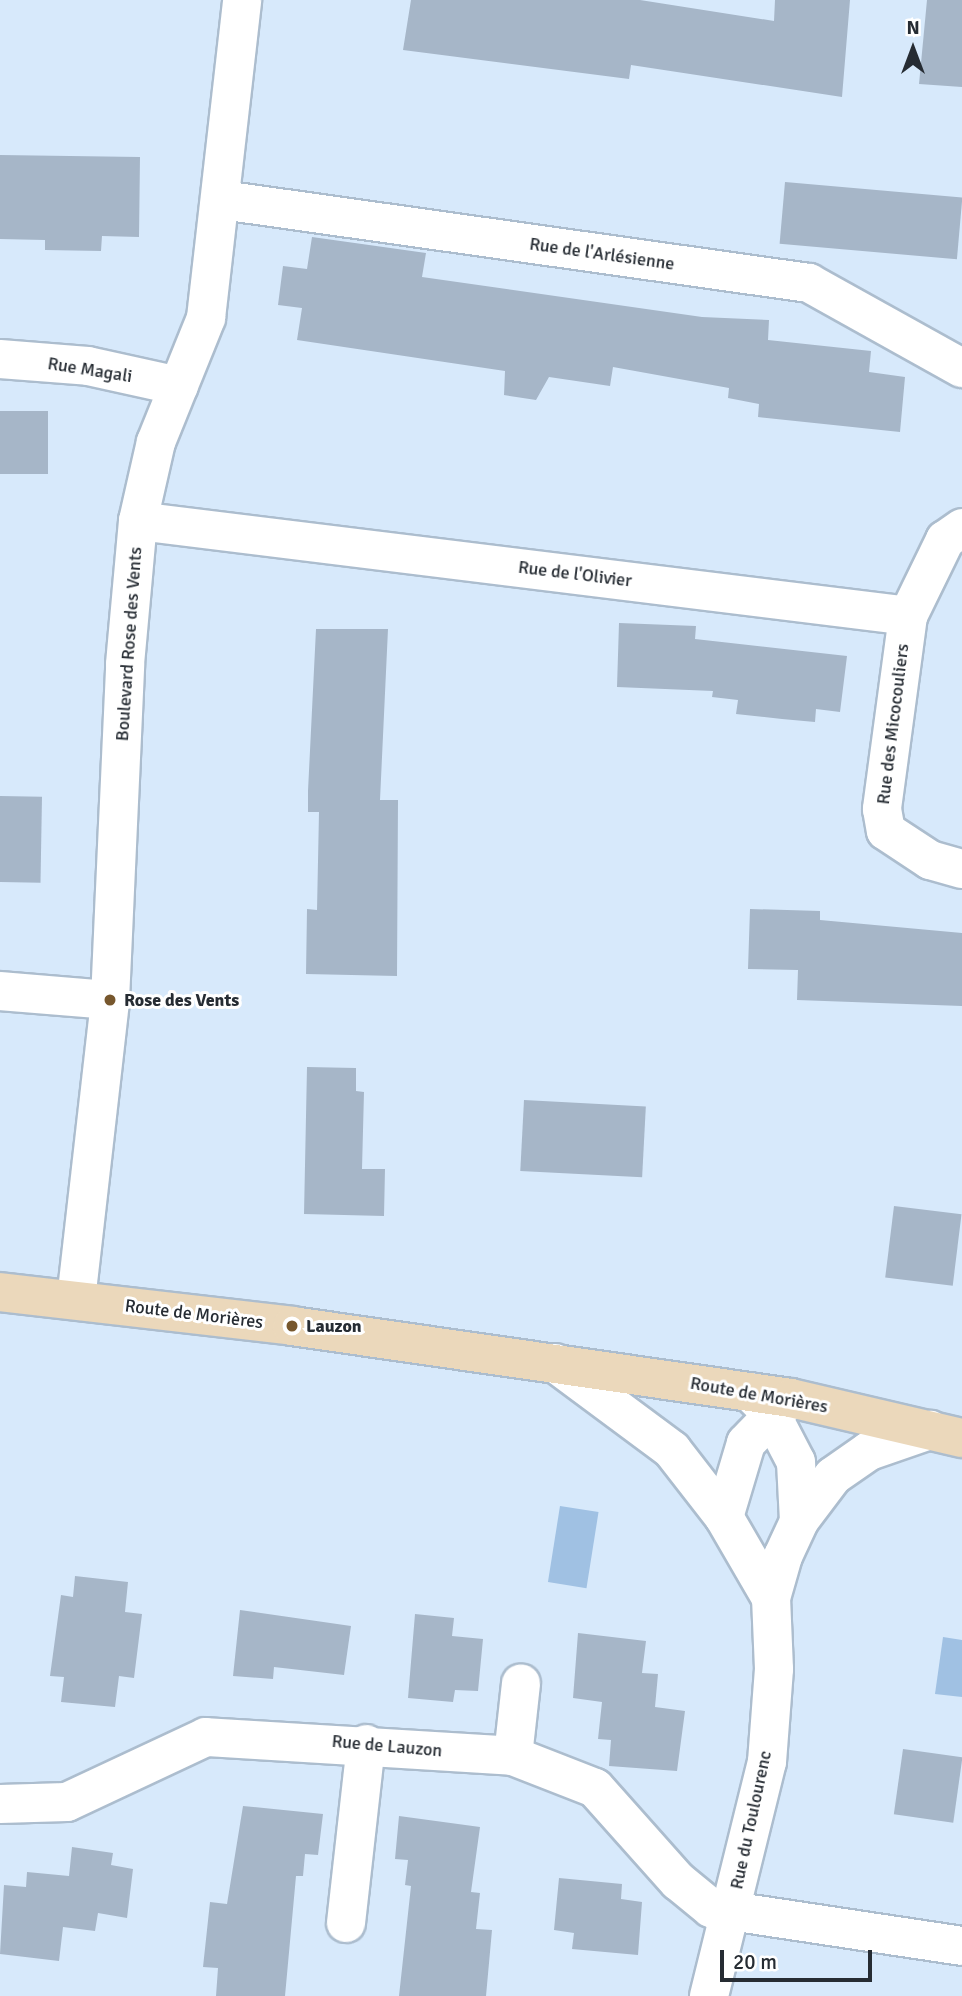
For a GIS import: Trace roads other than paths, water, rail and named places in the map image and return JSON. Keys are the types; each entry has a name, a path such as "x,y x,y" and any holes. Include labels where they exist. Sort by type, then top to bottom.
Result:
{"main road":[{"name":"Route de Morières","path":"0,1292 555,1363 946,1434"}],"street":[{"name":"Boulevard Rose des Vents","path":"76,1300 110,1000 125,664 138,521 156,442 206,318 222,200 242,0"},
{"name":"Rue de l'Arlésienne","path":"222,200 809,283 962,368"},
{"name":"Rue Magali","path":"0,359 88,366 179,386"},
{"name":"Rue de l'Olivier","path":"138,521 908,616"},
{"path":"908,616 945,540 962,528"},
{"name":"Rue des Micocouliers","path":"908,616 882,809 887,831 930,860 962,869"},
{"path":"0,991 110,1000"},
{"name":"Route de Morières","path":"555,1363 672,1450 724,1517 771,1598"},
{"path":"724,1517 746,1443 770,1401"},
{"name":"Rue du Toulourenc","path":"770,1401 796,1462 799,1521"},
{"name":"Rue du Toulourenc","path":"709,1996 767,1762 774,1669 771,1598 799,1521 833,1476 869,1451 946,1434"},
{"path":"513,1756 521,1683"},
{"name":"Rue de Lauzon","path":"0,1804 67,1802 206,1737 366,1744 513,1756 595,1788 678,1881 711,1908 730,1914 962,1946"},
{"path":"346,1923 366,1744"}],"water":[{"path":"560,1506 599,1512 586,1588 548,1582"},
{"path":"943,1637 962,1640 962,1697 935,1694"}],"place":[{"name":"Rose des Vents","path":"110,1000"},
{"name":"Lauzon","path":"292,1326"}]}
